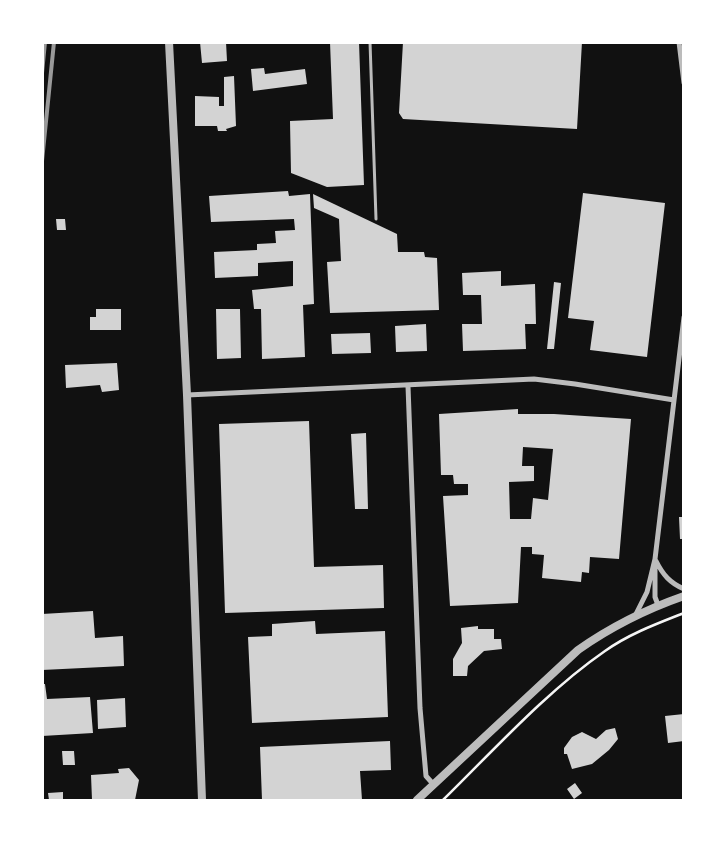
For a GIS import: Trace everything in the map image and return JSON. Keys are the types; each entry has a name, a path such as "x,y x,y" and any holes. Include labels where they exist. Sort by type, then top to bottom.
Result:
{"street":[{"path":"169,42 187,395 202,800"},
{"path":"679,42 684,83"},
{"path":"636,614 647,592 655,559 684,317"},
{"path":"187,395 534,379 674,400"},
{"path":"408,386 420,708 426,776 434,785"},
{"path":"655,559 666,577 672,583 684,589"},
{"path":"655,559 655,597 658,605"},
{"path":"417,800 578,650 636,614 684,596"}],"lane":[{"path":"370,42 376,218"}],"path":[{"path":"443,800 554,691 605,650 635,632 684,613"}],"building":[{"path":"200,42 226,42 227,61 202,63"},
{"path":"330,42 359,42 364,185 327,187 291,173 290,121 333,119"},
{"path":"403,42 582,42 577,129 403,119 399,113"},
{"path":"264,68 265,74 305,69 307,84 253,91 251,69"},
{"path":"234,76 236,126 226,129 227,131 218,131 217,126 195,126 195,96 219,97 219,106 224,106 224,77"},
{"path":"288,191 289,196 310,194 314,304 303,305 305,357 262,359 261,309 254,309 252,290 293,286 293,261 258,263 258,276 215,278 214,252 257,250 257,244 276,243 275,231 295,230 294,219 211,222 209,196"},
{"path":"583,193 665,203 647,357 590,350 594,321 568,318"},
{"path":"313,194 397,234 398,252 424,252 425,257 437,258 439,310 330,313 327,262 341,261 339,219 314,208"},
{"path":"56,219 65,219 66,230 57,230"},
{"path":"501,271 501,286 535,284 536,324 525,324 526,349 463,351 462,324 482,324 481,295 463,295 462,273"},
{"path":"554,282 561,283 554,349 547,349"},
{"path":"96,309 121,309 121,330 90,330 90,317 96,317"},
{"path":"216,309 240,309 241,358 217,359"},
{"path":"426,324 427,351 396,352 395,326"},
{"path":"370,333 371,353 332,354 331,334"},
{"path":"117,363 119,390 102,392 100,385 66,388 65,365"},
{"path":"518,409 518,414 554,414 631,419 619,559 590,557 589,573 582,572 581,582 542,578 544,555 532,554 532,547 521,547 518,603 450,606 443,496 468,495 468,484 454,484 453,475 441,475 439,414","holes":["523,447 553,449 548,500 533,498 531,519 510,519 509,482 534,481 534,466 522,466"]},
{"path":"309,421 314,567 383,565 384,608 225,613 219,424"},
{"path":"366,433 368,509 355,509 351,434"},
{"path":"679,517 684,517 684,539 680,539"},
{"path":"93,611 95,638 123,636 124,666 42,670 42,614"},
{"path":"315,621 316,634 385,631 388,717 252,723 248,637 272,636 272,624"},
{"path":"478,626 478,629 494,629 494,639 501,639 502,649 484,651 468,666 467,676 453,676 453,659 462,643 461,628"},
{"path":"42,684 45,684 47,699 90,697 93,733 42,736"},
{"path":"125,698 126,727 98,729 97,700"},
{"path":"684,714 684,741 668,743 665,716"},
{"path":"615,728 618,739 609,750 592,764 572,769 567,754 564,754 564,748 572,737 582,732 596,739 606,730"},
{"path":"390,741 391,770 360,771 362,800 262,800 260,747"},
{"path":"62,751 74,751 75,765 63,765"},
{"path":"129,768 139,780 135,800 92,800 91,775 119,773 118,769"},
{"path":"575,783 582,793 574,799 567,789"},
{"path":"63,792 63,800 49,800 48,793"}],"railway":[{"path":"42,73 45,42"},
{"path":"42,161 54,42"}]}
